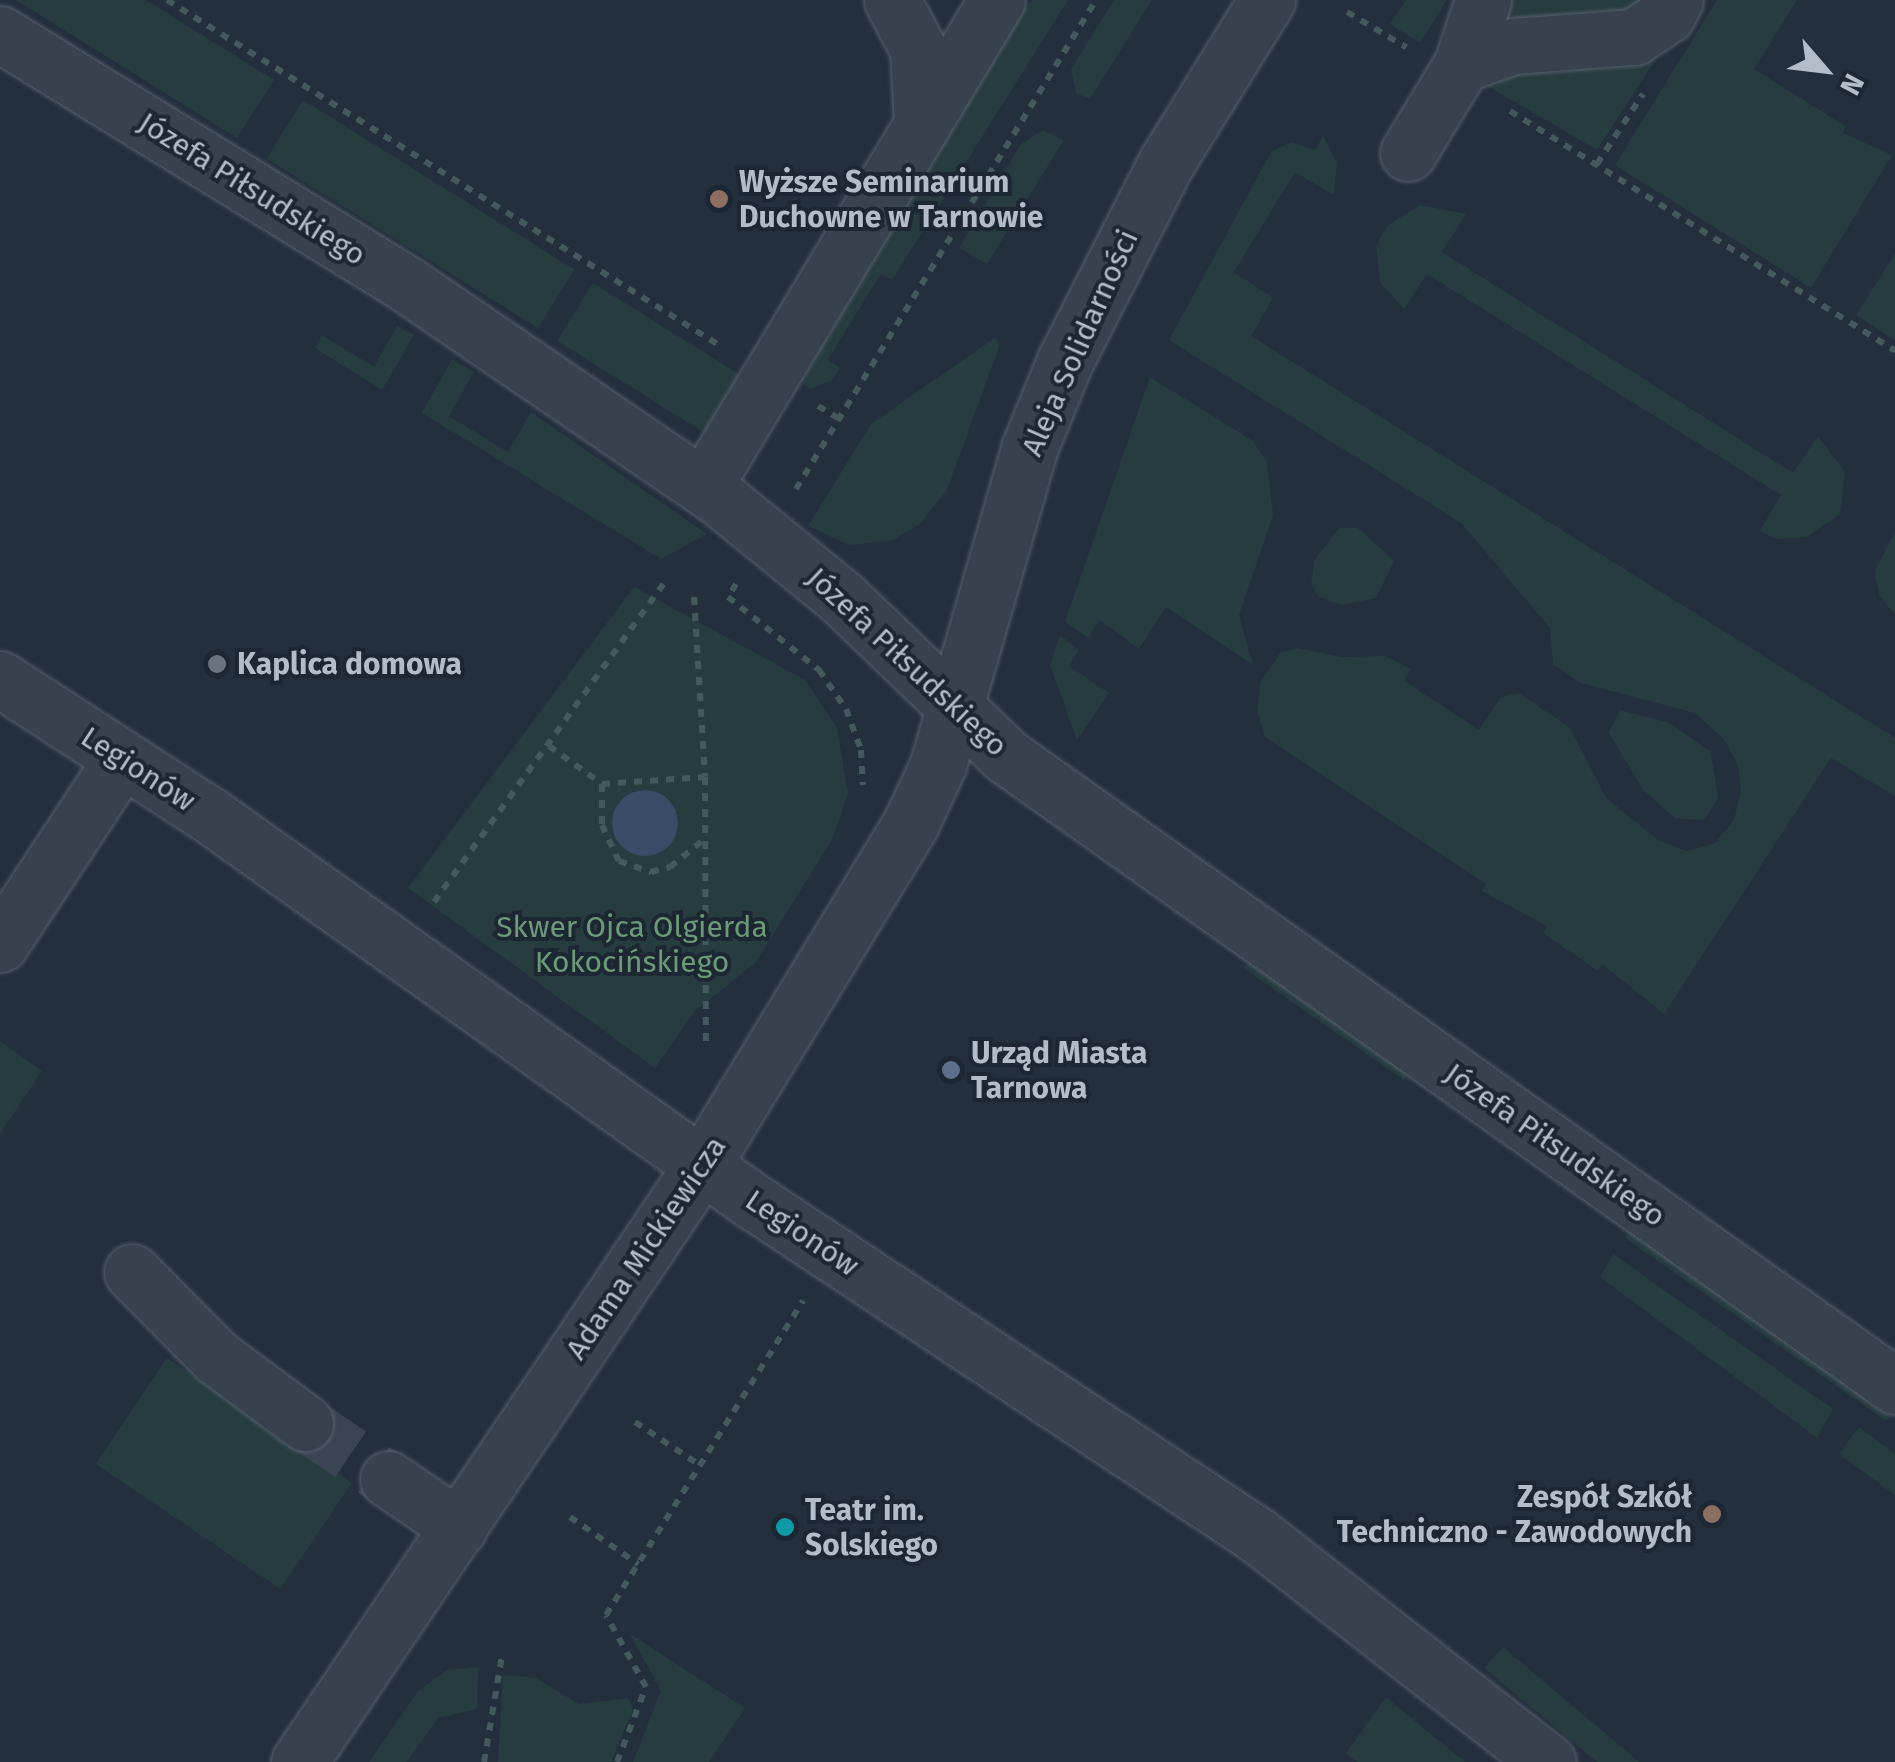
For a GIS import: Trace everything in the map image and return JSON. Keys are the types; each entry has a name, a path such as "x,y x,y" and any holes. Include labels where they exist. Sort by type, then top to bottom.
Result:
{"street":[{"path":"892,0 918,49 922,125"},
{"path":"704,486 998,0"},
{"name":"Aleja Solidarności","path":"955,712 981,602 1029,449 1066,361 1166,163 1267,0"},
{"path":"1408,153 1458,70 1483,0"},
{"path":"1458,70 1513,46 1634,37 1667,15 1676,0"},
{"name":"Józefa Piłsudskiego","path":"0,34 409,286 704,486 842,598 955,712 1006,756 1895,1386"},
{"name":"Legionów","path":"0,679 122,759 704,1164 1257,1534 1548,1762"},
{"name":"Adama Mickiewicza","path":"299,1762 704,1164 902,840 955,712"},
{"path":"0,944 122,759"},
{"path":"132,1272 216,1357 305,1422"},
{"path":"388,1479 459,1527"}],"path":[{"path":"167,0 838,418"},
{"path":"790,500 1096,0"},
{"path":"1347,12 1458,70 1895,352"},
{"path":"398,950 667,579"},
{"path":"694,596 705,777 706,1055 716,1039"},
{"path":"728,597 819,670 846,709 860,750 857,802"},
{"path":"548,746 602,784 705,777"},
{"path":"602,784 602,824 619,862 651,872 670,867 706,836"},
{"path":"616,1762 646,1687 606,1615 808,1292"},
{"path":"635,1422 701,1466"},
{"path":"570,1517 638,1564"},
{"path":"484,1762 502,1656"}],"green space":[{"path":"16,0 146,0 274,80 237,138"},
{"path":"1033,0 1068,0 892,280 881,274 854,317 828,360 840,368 831,381 810,389 786,373 1015,14"},
{"path":"1114,0 1152,0 1090,99 1076,93 1071,69"},
{"path":"1406,0 1447,0 1420,43 1390,24"},
{"path":"1507,0 1646,0 1633,10 1523,21 1509,14"},
{"path":"1717,0 1797,0 1754,69 1845,126 1843,133 1892,155 1811,288 1615,165"},
{"path":"1668,40 1597,150 1484,84 1498,70"},
{"path":"303,100 574,270 538,328 266,159"},
{"path":"1043,130 1064,140 987,264 959,248 1021,144"},
{"path":"1323,136 1337,163 1334,195 1295,172 1234,272 1273,298 1251,336 1895,738 1895,796 1831,758 1664,1014 1602,964 1598,971 1543,933 1547,926 1482,891 1486,884 1265,737 1257,711 1261,681 1281,652 1298,648 1341,657 1385,656 1411,669 1404,681 1479,730 1501,697 1519,693 1570,728 1606,798 1658,840 1687,851 1714,844 1734,820 1741,791 1738,765 1724,739 1695,713 1581,683 1553,664 1550,628 1461,523 1169,340 1271,152 1291,142 1315,150"},
{"path":"1420,205 1466,214 1442,252 1793,473 1818,436 1845,472 1840,514 1807,537 1776,539 1760,531 1781,495 1427,274 1404,309 1380,282 1376,246 1387,226"},
{"path":"1895,254 1895,340 1856,315"},
{"path":"593,283 745,378 709,436 557,341"},
{"path":"397,326 414,335 382,390 315,348 322,335 374,367"},
{"path":"996,337 999,347 947,490 919,525 891,541 849,545 808,526 871,424"},
{"path":"452,359 474,372 449,416 508,452 531,412 707,534 661,559 422,413"},
{"path":"1150,377 1253,441 1267,462 1273,515 1239,615 1253,665 1166,607 1139,649 1100,620 1088,638 1065,622"},
{"path":"1339,528 1358,528 1394,561 1376,598 1341,605 1319,597 1311,585 1314,561"},
{"path":"1895,531 1895,615 1879,595 1875,571"},
{"name":"Skwer Ojca Olgierda Kokocińskiego","path":"634,587 805,680 837,728 848,793 833,838 756,962 694,1012 655,1068 408,888","holes":["642,790 677,813 675,836 650,855 622,846 616,808"]},
{"path":"1060,635 1079,650 1069,666 1109,693 1077,740 1050,665"},
{"path":"1620,710 1670,723 1711,752 1718,798 1704,820 1675,818 1643,790 1609,733"},
{"path":"1253,954 1414,1066 1404,1080 1243,968"},
{"path":"0,1041 42,1071 0,1134"},
{"path":"1634,1225 1895,1408 1886,1421 1625,1238"},
{"path":"1613,1254 1833,1409 1817,1438 1600,1277"},
{"path":"167,1358 352,1483 280,1589 95,1464"},
{"path":"1859,1427 1895,1454 1895,1495 1839,1454"},
{"path":"630,1634 745,1708 709,1762 633,1762 661,1691"},
{"path":"1503,1647 1639,1762 1597,1762 1484,1668"},
{"path":"478,1667 477,1709 438,1718 407,1762 369,1762 418,1691 447,1670"},
{"path":"503,1675 536,1678 579,1704 629,1698 633,1710 611,1762 498,1762"},
{"path":"1386,1697 1465,1762 1357,1762 1346,1753"}],"water":[{"path":"645,790 668,800 678,823 668,846 645,856 622,846 612,823 622,800"}],"tunnel":[{"path":"305,1423 388,1479"}],"place":[{"name":"Wyższe Seminarium Duchowne w Tarnowie","path":"719,199"},
{"name":"Kaplica domowa","path":"217,664"},
{"name":"Urząd Miasta Tarnowa","path":"951,1070"},
{"name":"Zespół Szkół Techniczno - Zawodowych","path":"1712,1514"},
{"name":"Teatr im. Solskiego","path":"785,1527"}]}
